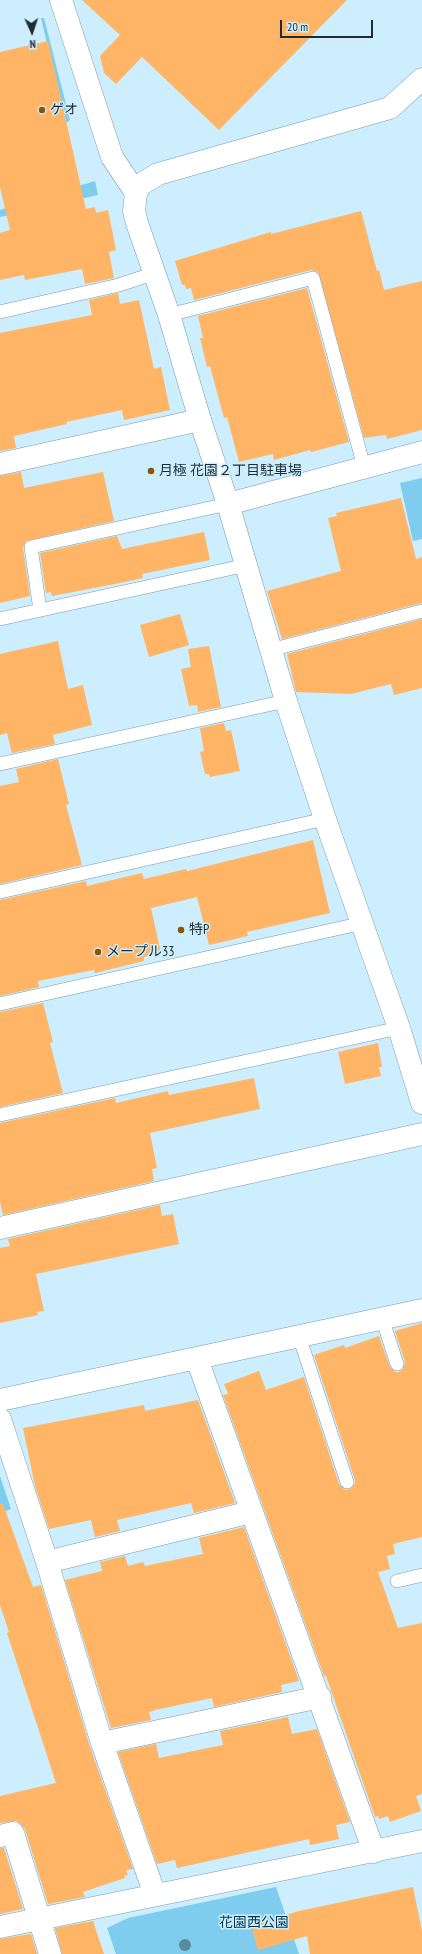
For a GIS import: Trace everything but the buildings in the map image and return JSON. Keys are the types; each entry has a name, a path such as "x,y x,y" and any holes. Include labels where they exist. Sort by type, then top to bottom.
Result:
{"street":[{"path":"61,0 112,157 136,193"},
{"path":"422,79 390,108 158,174 140,185 136,193 134,211 169,315 200,420 247,565 270,650 286,701 325,819 399,1028 422,1103"},
{"path":"0,464 200,420"},
{"path":"228,504 422,452"},
{"path":"0,1228 422,1134"},
{"path":"0,1400 422,1310"},
{"path":"197,1359 251,1512 320,1697 374,1852"},
{"path":"0,1419 47,1562 102,1743 155,1895"},
{"path":"47,1562 251,1512"},
{"path":"102,1743 320,1697"},
{"path":"0,1836 13,1833 50,1954"},
{"path":"0,1927 38,1918 374,1852 422,1841"}],"lane":[{"path":"0,312 119,285 155,273"},
{"path":"169,315 313,278 364,467"},
{"path":"40,610 30,547 228,504"},
{"path":"0,619 247,565"},
{"path":"270,650 422,611"},
{"path":"0,764 286,701"},
{"path":"0,892 325,819"},
{"path":"0,1004 362,923"},
{"path":"0,1116 399,1028"},
{"path":"382,1318 397,1364"},
{"path":"299,1336 347,1482"},
{"path":"397,1580 422,1575"}],"green space":[{"path":"41,18 44,18 70,120 66,123"},
{"path":"95,181 98,195 0,217 0,210"},
{"path":"422,478 422,539 413,541 400,483"},
{"path":"0,1476 11,1509 0,1513"},
{"name":"花園西公園","path":"276,1887 299,1954 116,1954 107,1928 128,1918"}],"place":[{"name":"ゲオ","path":"42,110"},
{"name":"月極 花園２丁目駐車場","path":"151,471"},
{"name":"特P","path":"181,930"},
{"name":"メープル33","path":"98,952"}]}
